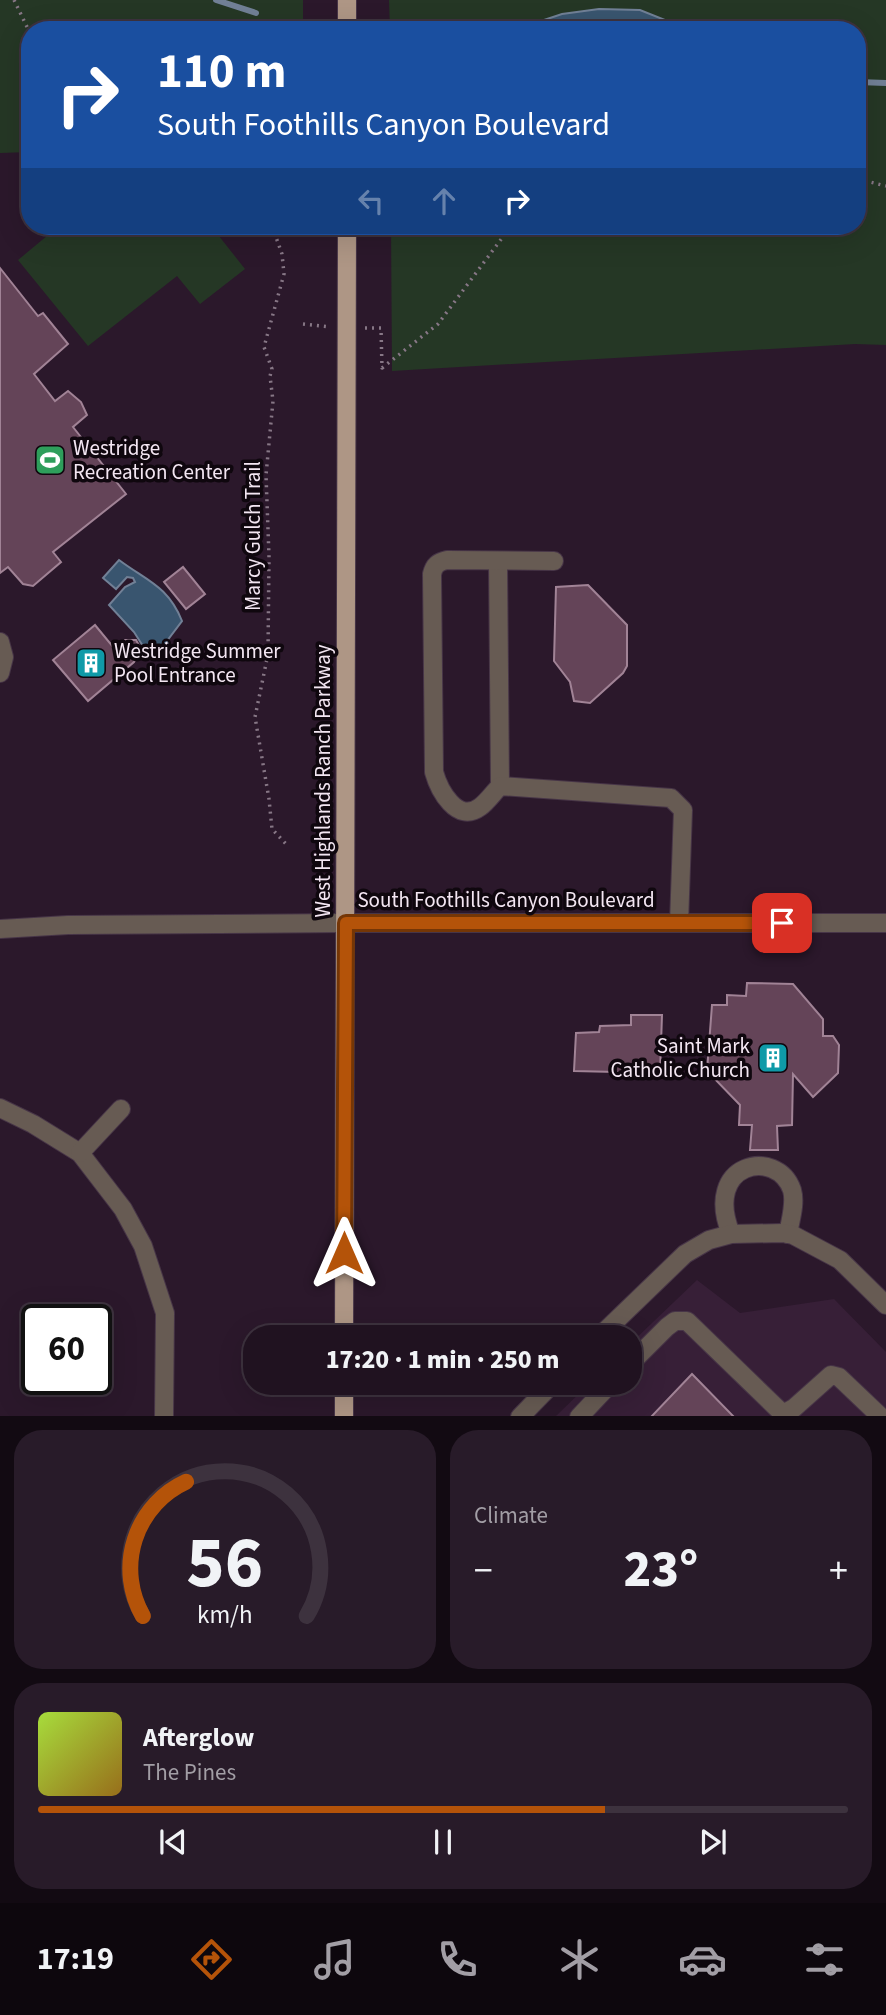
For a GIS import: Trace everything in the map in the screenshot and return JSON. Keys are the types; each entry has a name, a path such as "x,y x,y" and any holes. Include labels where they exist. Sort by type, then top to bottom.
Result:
{"main road":[{"path":"347,0 347,21"},
{"name":"West Highlands Ranch Parkway","path":"344,1325 346,235"},
{"path":"344,1395 344,1416"}],"street":[{"path":"498,561 500,786 480,808 468,811 455,807 438,787 434,772 434,566 447,560 554,561"},
{"path":"0,642 4,657 0,673"},
{"path":"500,786 671,798 679,803 683,810 679,923"},
{"name":"South Foothills Canyon Boulevard","path":"0,929 68,925 346,923 886,923"},
{"path":"0,1108 33,1124 80,1153 123,1209 143,1246 165,1313 164,1416"},
{"path":"80,1153 121,1110"},
{"path":"731,1234 723,1209 725,1189 744,1168 762,1166 778,1173 792,1189 793,1208 788,1234"},
{"path":"611,1325 685,1254 709,1240 731,1234 788,1234 831,1253 886,1305"},
{"path":"642,1353 675,1321 687,1321 783,1414 794,1408 831,1375 839,1377 881,1416"},
{"path":"520,1416 541,1395"},
{"path":"579,1416 599,1395"}],"path":[{"path":"14,0 24,21"},
{"path":"866,181 886,186"},
{"name":"Marcy Gulch Trail","path":"275,235 282,254 284,274 264,346 272,369 270,376 273,401 266,475 270,556 268,654 255,717 272,829 286,844"},
{"path":"391,362 438,324 504,235"}],"shaded area":[{"path":"697,1280 740,1313 834,1299 886,1352 886,1416 556,1416 578,1395 642,1395 642,1333"}],"green space":[{"path":"0,0 303,0 303,21 21,21 21,152 0,153"},
{"path":"389,0 886,0 886,345 855,344 392,371 391,235 866,235 866,21 390,21"},
{"path":"48,235 218,235 245,269 200,304 177,276 88,346 18,260"}],"water":[{"path":"599,9 640,10 665,21 541,21 562,14"},
{"path":"119,560 156,585 176,609 182,621 167,641 170,651 150,657 134,632 109,605 125,587 135,582 133,578 127,577 116,589 103,578"}],"building":[{"name":"Westridge Recreation Center","path":"0,268 38,316 43,313 68,344 34,374 55,401 68,391 81,402 87,415 73,427 126,494 53,552 61,562 33,586 23,584 8,567 0,573"},
{"path":"183,567 205,594 186,609 164,582"},
{"path":"588,585 627,625 627,666 623,673 590,703 574,701 570,682 554,661 556,587"},
{"name":"Westridge Summer Pool Entrance","path":"95,625 118,653 125,640 136,640 141,649 134,662 88,701 53,660"},
{"name":"Saint Mark Catholic Church","path":"747,983 793,984 823,1019 823,1036 833,1036 839,1045 838,1073 813,1097 793,1074 792,1125 777,1126 778,1150 750,1150 752,1125 739,1125 740,1105 707,1071 712,1005 727,1005 727,995 746,996"},
{"path":"631,1015 662,1015 660,1073 574,1071 576,1033 599,1032 600,1026 631,1025"},
{"path":"692,1374 733,1416 652,1416"}],"waterway":[{"path":"216,0 256,13"},
{"path":"866,82 886,83"}],"place":[{"name":"Westridge Recreation Center","path":"50,460"},
{"name":"Westridge Summer Pool Entrance","path":"91,663"},
{"name":"Saint Mark Catholic Church","path":"773,1058"}],"route":[{"path":"344,1253 346,923 782,923"}]}
